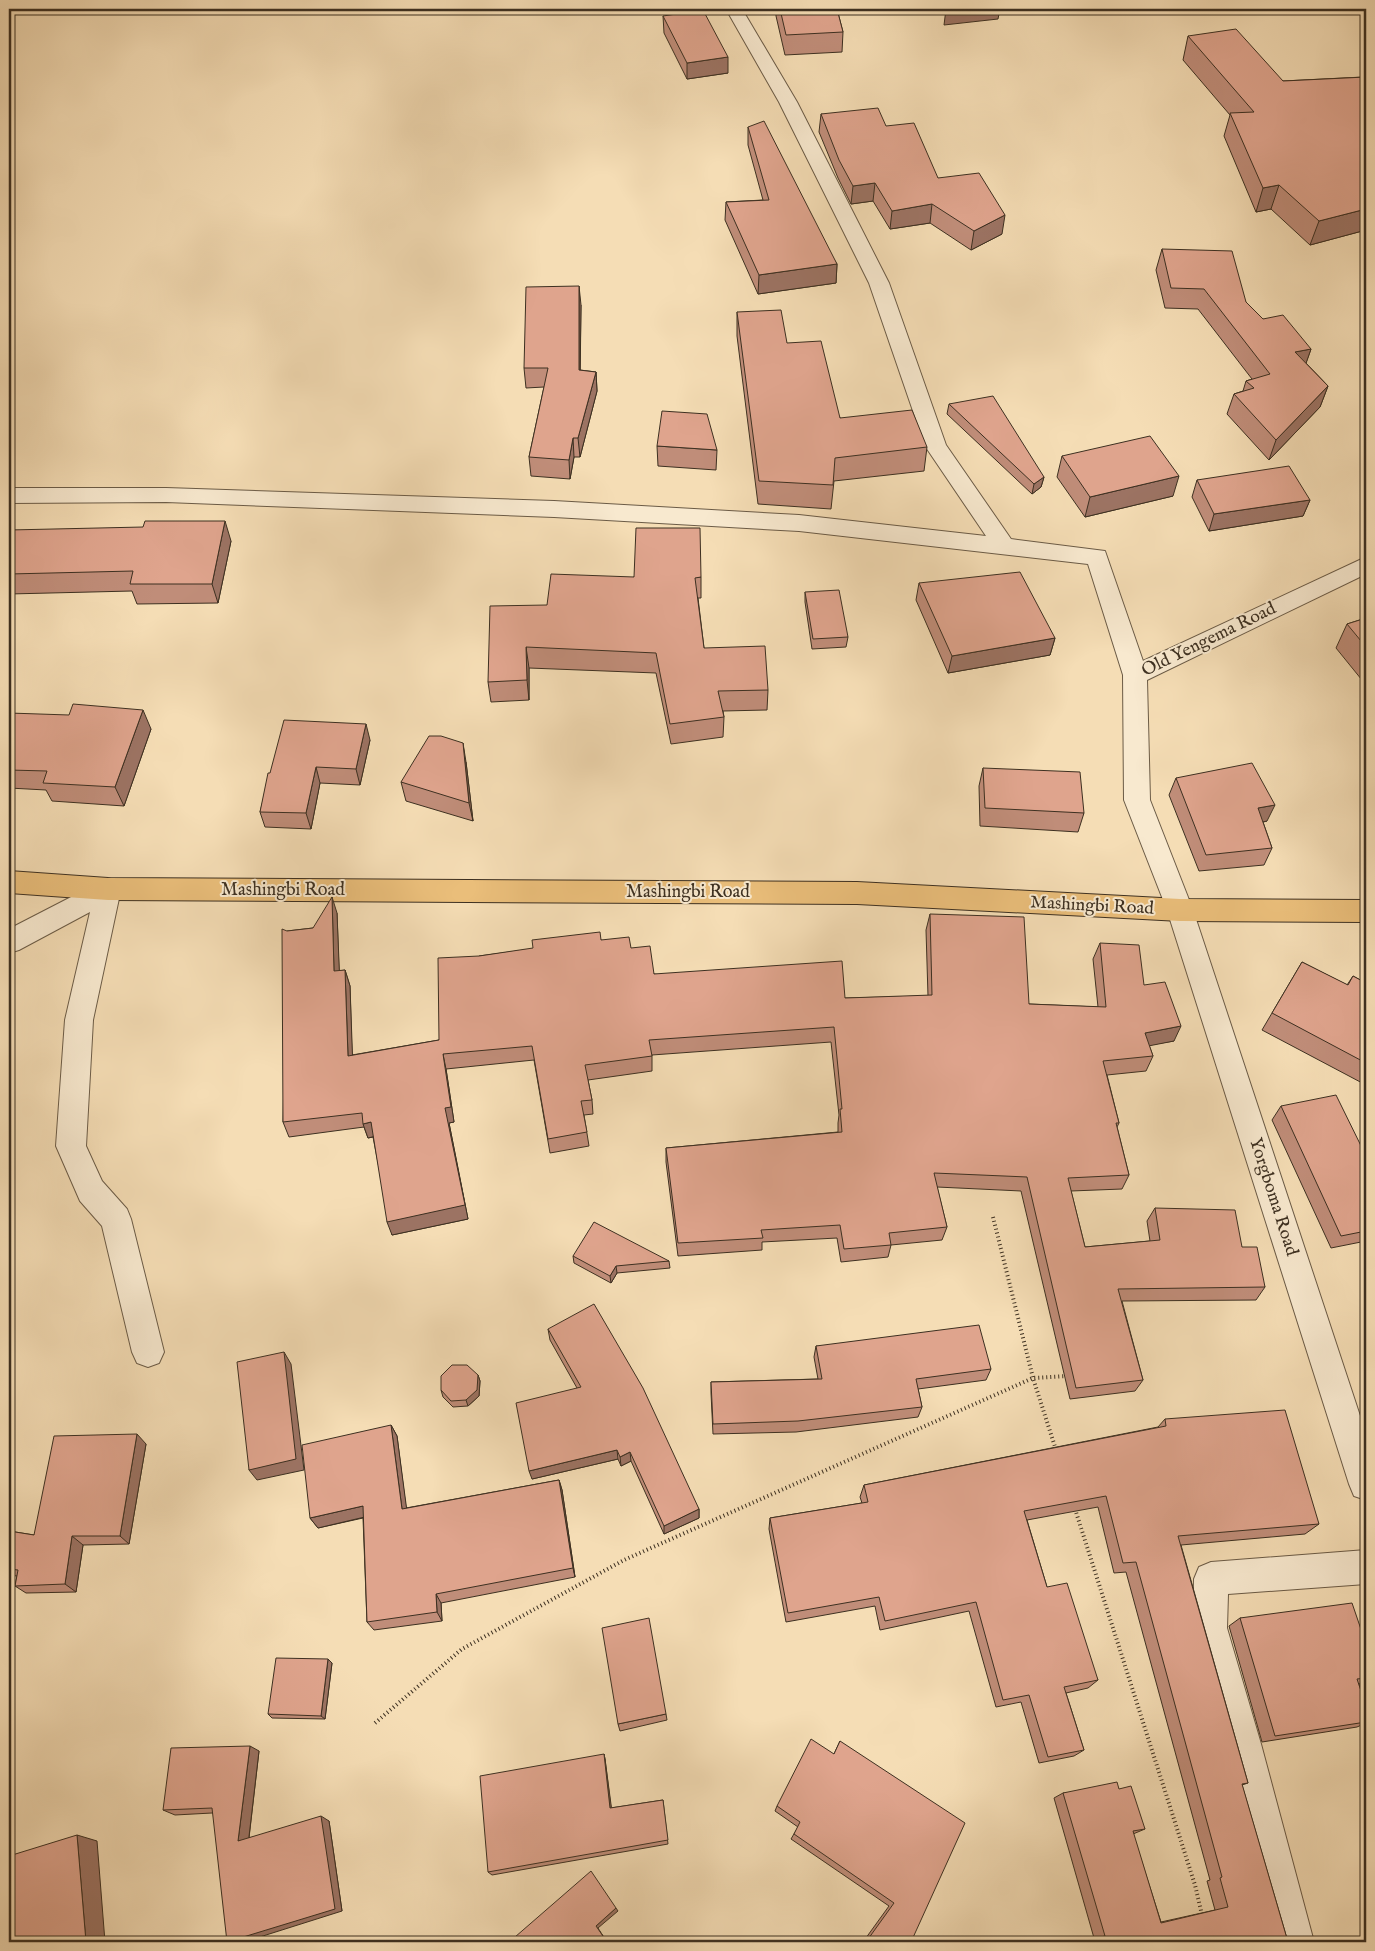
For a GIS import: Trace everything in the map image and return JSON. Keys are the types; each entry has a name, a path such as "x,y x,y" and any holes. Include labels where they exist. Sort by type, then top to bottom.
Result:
{"main road":[{"name":"Mashingbi Road","path":"9,882 108,889 857,893 1180,910 1366,911"}],"street":[{"path":"734,9 788,102 879,282 936,446 1004,546"},
{"path":"9,496 166,495 554,509 799,523 1096,557 1135,675"},
{"name":"Old Yengema Road","path":"1180,910 1137,800 1135,675 1366,565"},
{"path":"9,942 108,889"},
{"path":"108,889 79,1020 71,1146 91,1191 116,1219 148,1352"},
{"name":"Yorgboma Road","path":"1180,910 1366,1484"},
{"path":"1295,1942 1243,1744 1210,1628 1210,1579 1366,1567"}],"path":[{"path":"992,1217 1033,1378 1057,1453"},
{"path":"375,1723 462,1649 624,1560 1033,1378 1072,1376"},
{"path":"1072,1500 1195,1885 1204,1923"}],"building":[{"path":"780,9 837,9 843,32 786,35"},
{"path":"703,10 728,57 687,63 663,16"},
{"path":"1236,29 1283,81 1366,77 1366,209 1319,221 1279,185 1263,188 1230,113 1254,112 1188,36"},
{"path":"878,108 886,126 914,123 938,178 979,173 1005,215 974,231 932,204 892,211 875,183 853,186 839,160 821,114"},
{"path":"764,121 837,264 759,275 726,202 769,200 748,127"},
{"path":"1162,249 1232,251 1246,302 1263,319 1283,315 1311,349 1295,352 1328,386 1276,440 1234,394 1254,388 1246,381 1270,374 1204,289 1171,288"},
{"path":"579,286 579,370 596,372 578,438 573,438 569,460 529,457 548,368 524,368 526,287"},
{"path":"781,310 787,343 821,341 840,418 912,410 927,447 835,458 833,485 759,481 737,312"},
{"path":"993,396 1044,477 1034,484 949,404"},
{"path":"662,411 707,414 717,450 657,446"},
{"path":"1150,436 1179,476 1090,497 1062,456"},
{"path":"1289,466 1310,500 1214,514 1197,480"},
{"path":"145,521 225,521 212,584 130,584 133,571 9,574 9,530 143,527"},
{"path":"636,528 700,528 701,577 695,578 704,648 765,646 768,690 718,691 724,717 670,724 656,653 526,647 527,680 488,682 490,606 547,605 551,574 634,577"},
{"path":"1020,572 1055,638 952,656 919,583"},
{"path":"839,590 848,637 813,639 805,592"},
{"path":"1366,618 1366,647 1347,624"},
{"path":"73,704 143,710 115,787 43,783 47,771 9,770 9,713 69,715"},
{"path":"284,720 366,724 356,769 316,767 306,813 260,812 268,773 270,773"},
{"path":"429,736 441,736 463,743 469,803 401,782"},
{"path":"1252,763 1275,805 1258,808 1272,848 1206,855 1176,778"},
{"path":"983,768 1080,772 1084,813 985,808"},
{"path":"332,897 334,971 345,970 348,1056 439,1040 438,958 479,956 533,948 532,940 600,932 601,940 629,937 631,948 650,946 654,974 842,961 845,998 932,995 930,914 1024,917 1029,1004 1106,1007 1100,943 1139,945 1144,985 1165,982 1181,1026 1145,1033 1153,1056 1103,1061 1119,1123 1116,1123 1129,1175 1068,1178 1085,1247 1160,1240 1155,1208 1235,1210 1242,1247 1257,1247 1265,1287 1118,1289 1143,1380 1076,1388 1027,1177 934,1173 947,1227 889,1233 891,1245 844,1249 840,1225 761,1230 763,1238 678,1243 666,1148 842,1132 840,1109 842,1109 834,1027 649,1040 652,1056 585,1065 592,1100 581,1101 587,1132 548,1139 532,1046 443,1054 451,1107 445,1108 465,1205 387,1222 371,1122 363,1124 362,1113 283,1122 282,929 287,931 313,928"},
{"path":"1302,962 1348,985 1353,976 1366,983 1366,1063 1272,1013"},
{"path":"1336,1095 1366,1156 1366,1231 1341,1236 1281,1106"},
{"path":"594,1222 669,1261 616,1266 610,1276 573,1256"},
{"path":"594,1304 643,1388 699,1509 664,1526 630,1452 620,1457 617,1450 529,1471 516,1403 581,1387 548,1329"},
{"path":"979,1325 991,1369 916,1379 922,1407 798,1421 713,1424 711,1382 822,1379 816,1346"},
{"path":"284,1352 296,1459 249,1470 237,1362"},
{"path":"452,1365 467,1365 478,1375 477,1390 466,1400 451,1401 441,1390 441,1376"},
{"path":"1285,1410 1319,1524 1178,1536 1248,1783 1242,1784 1288,1942 1076,1942 1105,1936 1063,1793 1117,1782 1119,1789 1131,1786 1145,1829 1133,1831 1161,1923 1228,1907 1220,1878 1222,1877 1136,1562 1123,1563 1106,1496 1024,1511 1047,1587 1067,1583 1098,1680 1064,1687 1084,1750 1048,1757 1029,1695 1003,1700 976,1602 885,1621 879,1597 788,1613 770,1518 868,1502 864,1485 1166,1426 1165,1419"},
{"path":"391,1425 402,1509 559,1480 573,1568 436,1594 437,1612 367,1622 363,1506 310,1518 302,1445"},
{"path":"137,1434 120,1536 72,1536 65,1584 15,1586 18,1570 9,1569 9,1531 34,1535 54,1436"},
{"path":"1352,1603 1366,1644 1366,1678 1357,1679 1366,1706 1366,1722 1275,1736 1240,1618"},
{"path":"649,1618 666,1714 618,1724 602,1628"},
{"path":"276,1658 328,1659 321,1716 268,1714"},
{"path":"811,1739 834,1754 840,1741 965,1823 911,1942 866,1942 894,1903 794,1834 800,1822 777,1806"},
{"path":"250,1746 238,1841 321,1816 335,1909 227,1942 212,1808 163,1810 171,1748"},
{"path":"604,1754 610,1808 663,1800 668,1840 488,1872 480,1776"},
{"path":"77,1835 86,1942 9,1942 9,1856"},
{"path":"591,1871 616,1908 596,1926 607,1942 518,1942 515,1937"}]}
